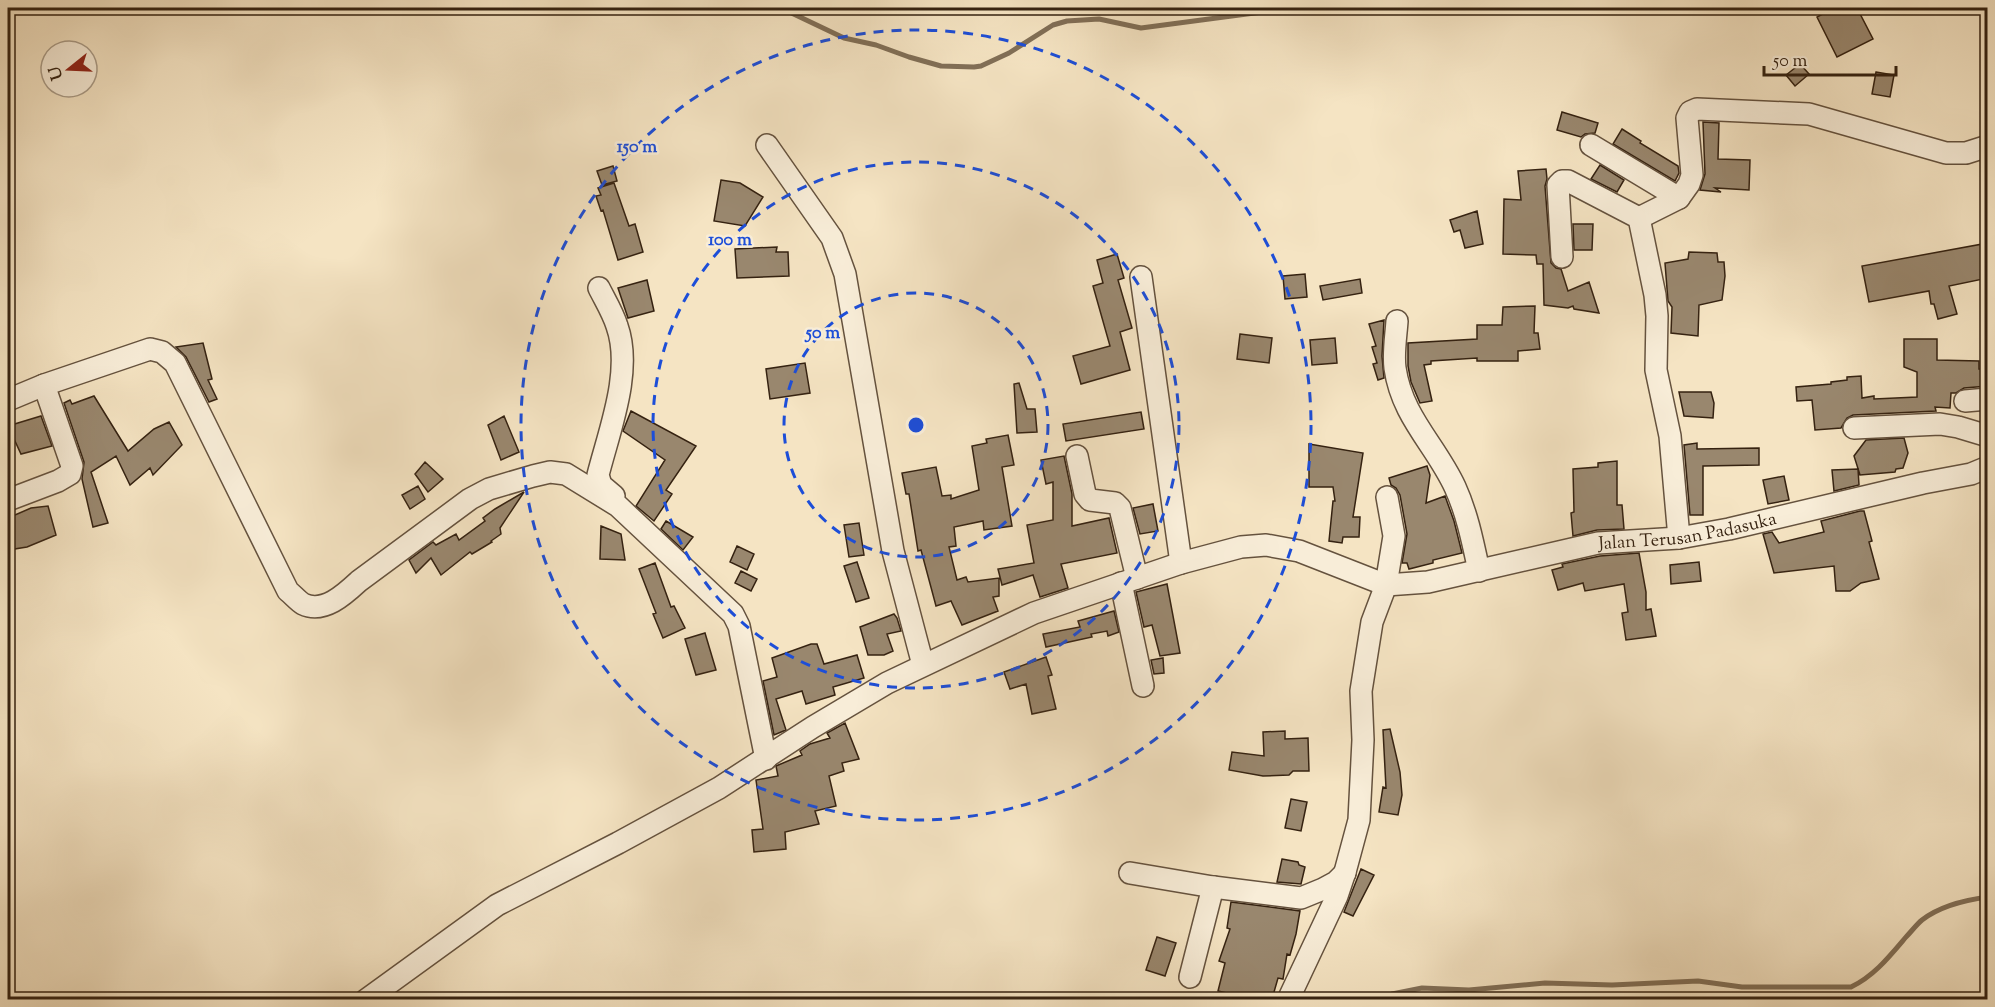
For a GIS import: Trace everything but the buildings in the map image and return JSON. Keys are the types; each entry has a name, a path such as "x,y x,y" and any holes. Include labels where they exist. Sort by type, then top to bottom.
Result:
{"street":[{"path":"1639,218 1679,198 1689,184 1692,175 1688,118 1690,112 1697,109 1809,114 1946,153 1966,153 1988,146"},
{"path":"767,145 831,238 845,274 893,551 923,665"},
{"path":"1591,145 1679,198"},
{"path":"1562,257 1558,185 1562,181 1568,181 1639,218"},
{"path":"1639,218 1655,295 1656,370 1670,436 1679,538"},
{"path":"1141,277 1181,563"},
{"path":"599,288 618,326 623,359 621,382 598,476 602,485 619,501 618,506"},
{"path":"1397,321 1394,365 1398,384 1415,423 1454,485 1471,536 1479,571"},
{"path":"8,400 44,385 150,349 162,352 175,363 288,591 304,604 320,607 343,597 470,499 489,489 550,472 566,474 618,506 733,614 738,626 766,759"},
{"path":"8,500 58,481 70,474 72,466 44,385"},
{"path":"1965,401 1988,399"},
{"path":"1854,428 1940,424 1988,436"},
{"path":"1077,456 1085,494 1090,500 1115,503 1120,508 1143,686"},
{"name":"Jalan Terusan Padasuka","path":"1386,585 1428,582 1598,543 1679,538 1729,529 1923,483 1971,474 1988,466"},
{"path":"1288,999 1337,896 1359,820 1363,740 1361,692 1364,667 1372,622 1386,585 1394,536 1386,497"},
{"path":"366,999 497,905 690,805 850,704 923,665 1034,613 1181,563 1241,547 1266,545 1299,551 1386,585"},
{"path":"1130,873 1213,887 1301,898 1336,882 1345,872"},
{"path":"1190,977 1213,887"}],"waterway":[{"path":"781,8 844,38 876,45 941,66 974,67 1009,53 1053,25 1067,21 1099,19 1141,28 1279,8"},
{"path":"1392,994 1422,988 1469,990 1545,983 1612,985 1698,981 1742,987 1851,987 1874,972 1929,915 1953,904 1988,897"}]}
